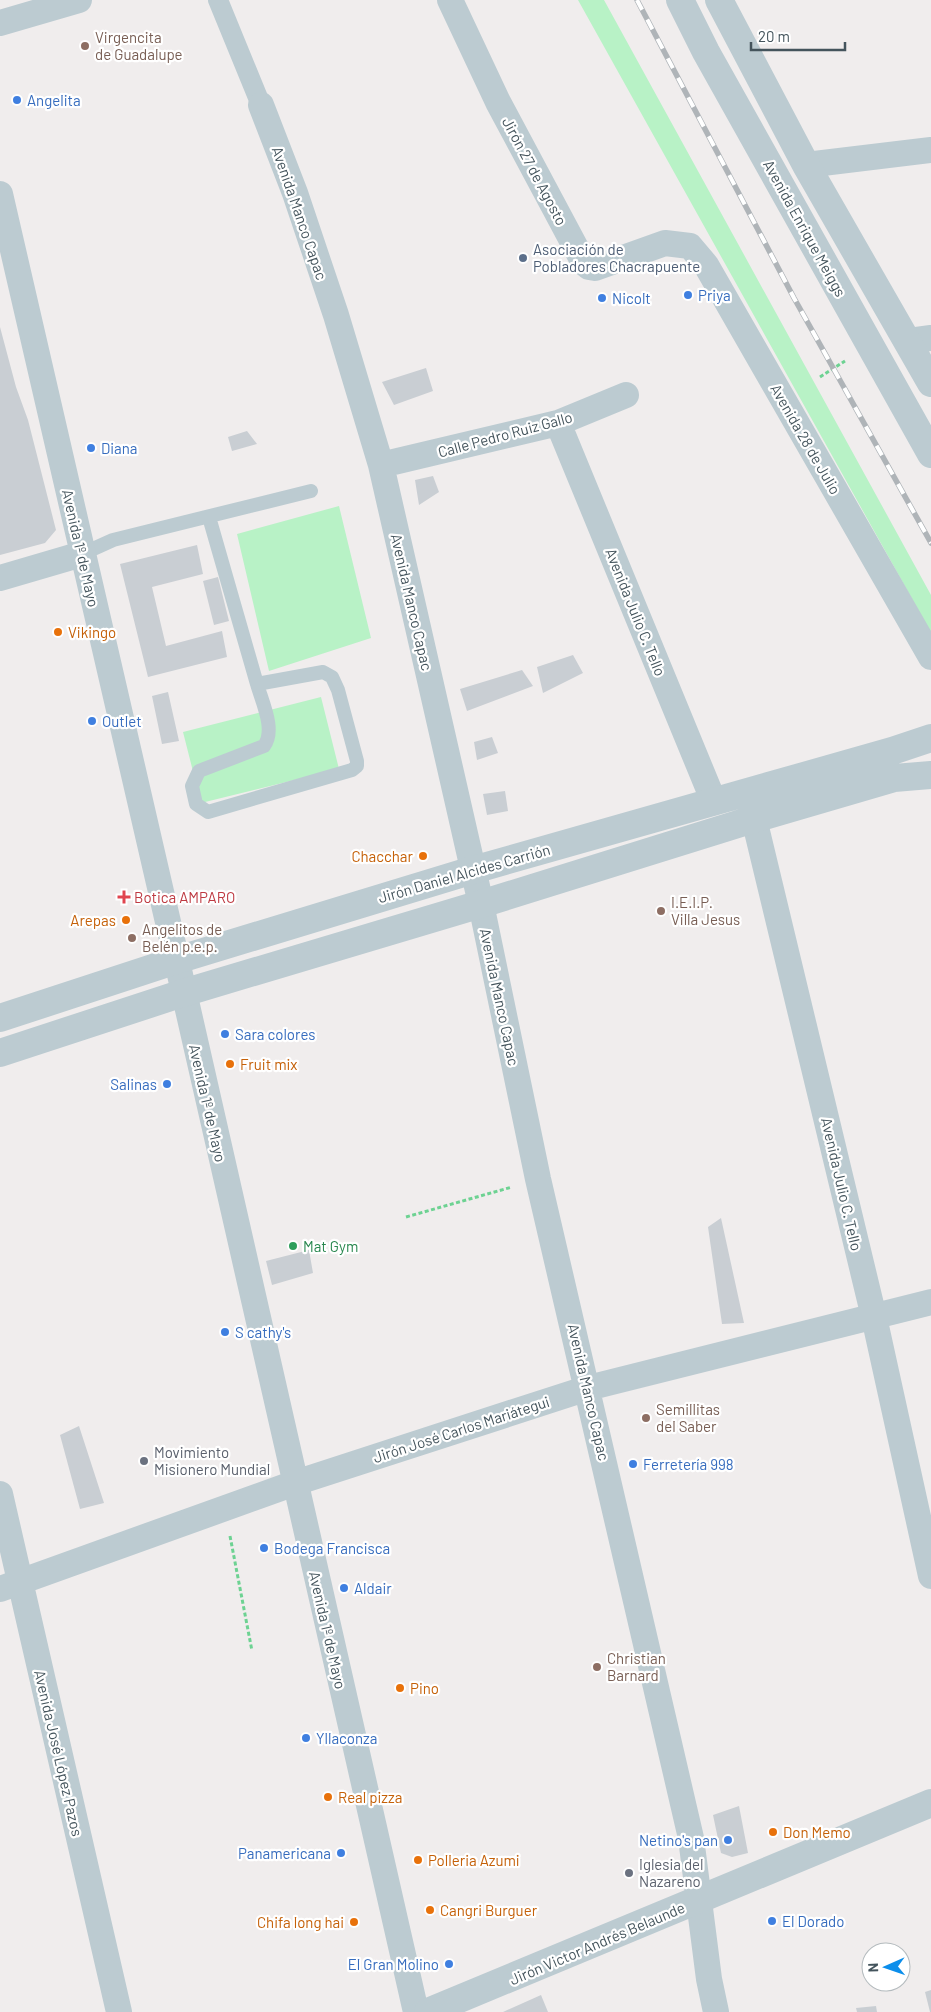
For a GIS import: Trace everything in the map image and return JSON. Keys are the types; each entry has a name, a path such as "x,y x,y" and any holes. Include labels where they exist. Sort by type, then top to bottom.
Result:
{"street":[{"path":"0,23 79,0"},
{"name":"Avenida Manco Capac","path":"218,0 295,194 336,316 381,465 481,904 538,1179 691,1838 709,1979 716,2012"},
{"name":"Jirón 27 de Agosto","path":"450,0 498,102 584,263 588,267 595,268 665,243"},
{"name":"Avenida Enrique Meiggs","path":"680,0 706,52 931,454"},
{"path":"719,0 806,166 920,340 931,383"},
{"path":"806,166 931,150"},
{"name":"Avenida 1º de Mayo","path":"0,194 177,960 416,2012"},
{"name":"Avenida 28 de Julio","path":"665,243 690,246 706,266 931,657"},
{"name":"Calle Pedro Ruiz Gallo","path":"381,465 558,423 626,395"},
{"name":"Avenida Julio C. Tello","path":"558,423 714,802"},
{"path":"0,578 82,554"},
{"name":"Jirón Daniel Alcides Carrión","path":"0,1053 183,993 481,904 751,806 892,751 931,738"},
{"name":"Jirón Daniel Alcides Carrión","path":"0,1018 177,960 473,870 714,802 751,806 894,778 931,775"},
{"name":"Avenida Julio C. Tello","path":"751,806 874,1317 931,1576"},
{"name":"Jirón José Carlos Mariátegui","path":"10,1585 295,1482 588,1388 931,1302"},
{"name":"Avenida José López Pazos","path":"0,1494 10,1585 119,2012"},
{"name":"Jirón Victor Andrés Belaunde","path":"428,2012 456,2002 931,1803"}],"lane":[{"path":"82,554 113,540 311,491"},
{"path":"209,517 270,730 268,740 264,746 199,771 192,786 196,804 208,812 352,770 357,766 358,761 348,724 332,677 323,672 257,684"}],"path":[{"path":"820,377 843,362"},
{"path":"406,1217 538,1179"},
{"path":"225,1508 252,1651"}],"green space":[{"path":"578,0 604,0 931,595 931,633"},
{"path":"339,506 371,638 269,671 237,534"},
{"path":"321,697 339,769 201,803 183,732"}],"building":[{"path":"0,327 16,387 28,420 56,530 45,543 0,555"},
{"path":"426,368 433,391 394,405 382,382"},
{"path":"247,431 257,444 232,451 228,437"},
{"path":"433,476 439,492 419,505 415,480"},
{"path":"197,545 203,574 152,587 166,646 222,631 227,657 148,677 120,564"},
{"path":"218,577 229,621 214,625 203,581"},
{"path":"573,655 583,673 543,693 537,667"},
{"path":"522,670 533,686 467,711 460,689"},
{"path":"168,692 179,741 162,744 152,696"},
{"path":"492,737 498,753 477,760 474,742"},
{"path":"505,791 508,811 487,815 483,794"},
{"path":"721,1218 744,1323 722,1324 708,1227"},
{"path":"309,1250 313,1273 272,1285 266,1261"},
{"path":"79,1426 104,1503 80,1509 60,1435"},
{"path":"739,1806 748,1853 732,1857 721,1853 713,1815"},
{"path":"931,1990 931,2012 930,2012 925,1992"},
{"path":"541,1995 548,2012 503,2012"},
{"path":"876,2006 877,2012 857,2012 856,2008"}],"railway":[{"path":"637,0 794,298 931,543"}],"place":[{"name":"Virgencita de Guadalupe","path":"85,46"},
{"name":"Angelita","path":"17,100"},
{"name":"Asociación de Pobladores Chacrapuente","path":"523,258"},
{"name":"Priya","path":"688,295"},
{"name":"Nicolt","path":"602,298"},
{"name":"Diana","path":"91,448"},
{"name":"Vikingo","path":"58,632"},
{"name":"Outlet","path":"92,721"},
{"name":"Chacchar","path":"423,856"},
{"name":"Botica AMPARO","path":"124,897"},
{"name":"I.E.I.P. Villa Jesus","path":"661,911"},
{"name":"Arepas","path":"126,920"},
{"name":"Angelitos de Belén p.e.p.","path":"132,938"},
{"name":"Sara colores","path":"225,1034"},
{"name":"Fruit mix","path":"230,1064"},
{"name":"Salinas","path":"167,1084"},
{"name":"Mat Gym","path":"293,1246"},
{"name":"S cathy's","path":"225,1332"},
{"name":"Semillitas del Saber","path":"646,1418"},
{"name":"Movimiento Misionero Mundial","path":"144,1461"},
{"name":"Ferretería 998","path":"633,1464"},
{"name":"Bodega Francisca","path":"264,1548"},
{"name":"Aldair","path":"344,1588"},
{"name":"Christian Barnard","path":"597,1667"},
{"name":"Pino","path":"400,1688"},
{"name":"Yllaconza","path":"306,1738"},
{"name":"Real pizza","path":"328,1797"},
{"name":"Don Memo","path":"773,1832"},
{"name":"Netino's pan","path":"728,1840"},
{"name":"Panamericana","path":"341,1853"},
{"name":"Polleria Azumi","path":"418,1860"},
{"name":"Iglesia del Nazareno","path":"629,1873"},
{"name":"Cangri Burguer","path":"430,1910"},
{"name":"El Dorado","path":"772,1921"},
{"name":"Chifa long hai","path":"354,1922"},
{"name":"El Gran Molino","path":"449,1964"}]}
